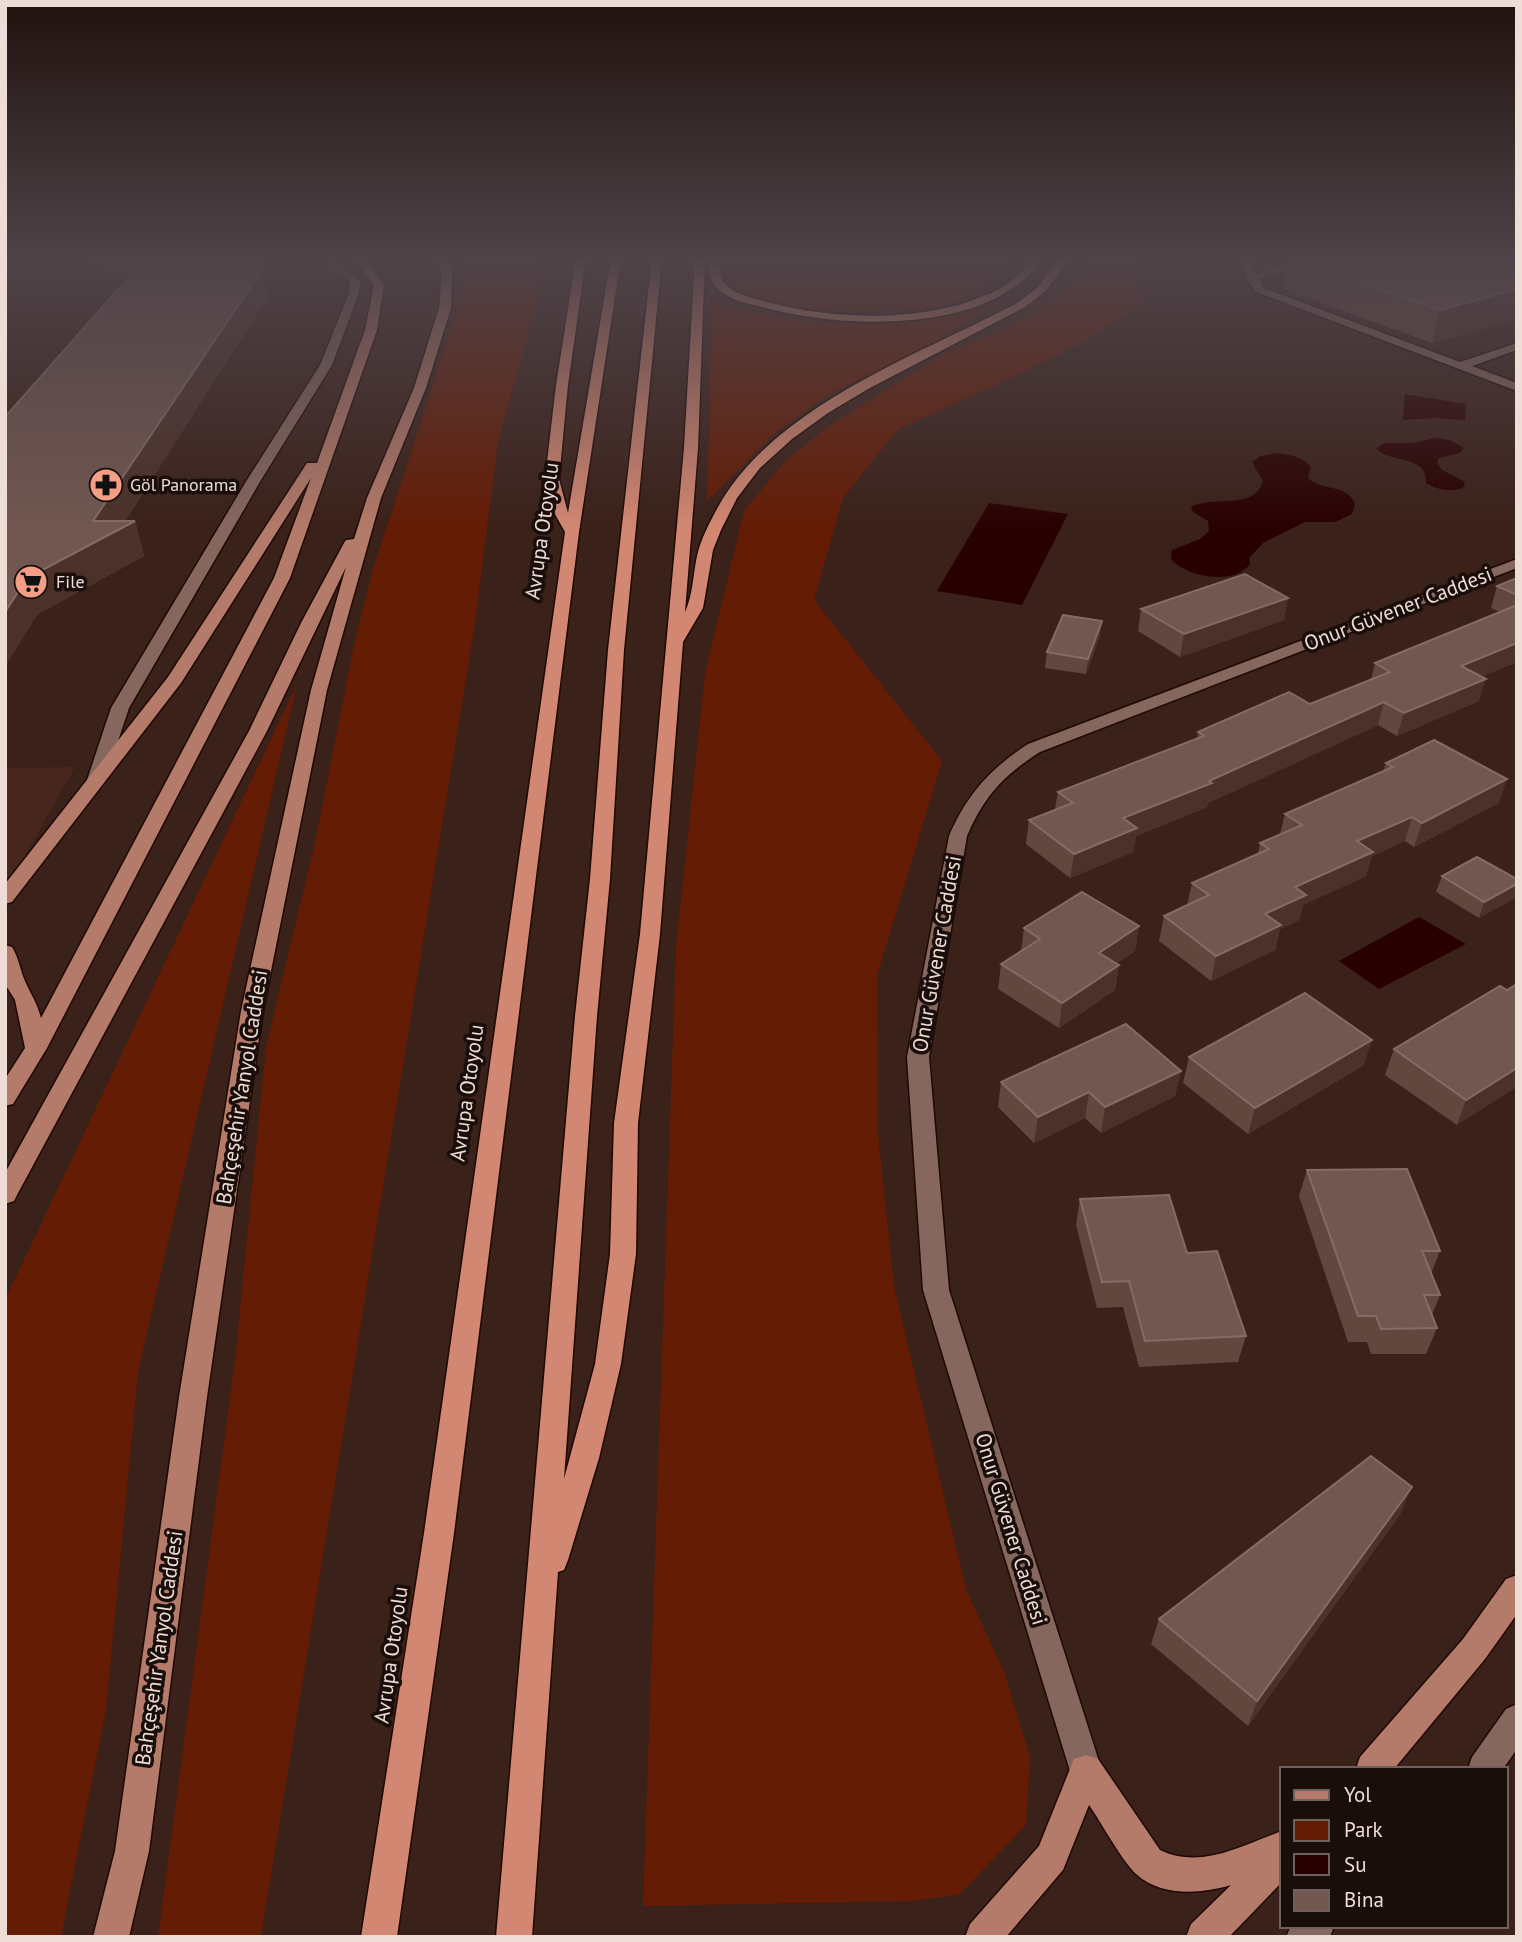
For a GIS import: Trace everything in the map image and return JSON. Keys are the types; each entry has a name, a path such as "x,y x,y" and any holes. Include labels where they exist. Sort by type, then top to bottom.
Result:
{"highway":[{"path":"568,349 552,492 559,512 572,533"},
{"name":"Avrupa Otoyolu","path":"379,1937 439,1533 572,533 601,349"},
{"path":"514,1937 616,650 648,349"},
{"path":"542,1596 585,1458 610,1350 623,1254 626,1123 650,934 691,448 696,349"},
{"path":"674,645 695,608 706,550 716,524 751,470 799,428 834,405 938,349"}],"main road":[{"path":"5,1098 36,1048 282,579 364,349"},
{"name":"Bahçeşehir Yanyol Caddesi","path":"111,1937 132,1851 192,1397 252,1012 319,690 374,498 420,388 432,349"},
{"path":"5,898 175,679 330,438"},
{"path":"5,1195 258,732 309,623 374,498"},
{"path":"5,952 10,980 26,1000 36,1048"},
{"path":"1374,1767 1474,1649 1517,1589"},
{"path":"1086,1771 1148,1862 1163,1871 1185,1877 1206,1875 1280,1849"},
{"path":"983,1937 1051,1858 1086,1771"},
{"path":"1205,1937 1280,1860"}],"street":[{"path":"96,780 120,708 254,480 326,365 332,349"},
{"path":"1418,349 1517,387"},
{"path":"1462,365 1509,349"},
{"name":"Onur Güvener Caddesi","path":"1086,1771 936,1290 918,1057 958,836 971,802 998,771 1034,748 1517,562"},
{"path":"1485,1767 1517,1720"}],"shaded area":[{"path":"75,767 9,884 5,886 5,768"}],"green space":[{"path":"445,349 524,349 498,442 475,623 261,1937 158,1937 235,1360 266,1047 316,838 353,649 373,569"},
{"path":"711,349 922,349 831,393 777,431 707,501"},
{"path":"957,349 1070,349 898,429 843,498 814,600 942,761 877,976 878,1134 894,1286 966,1589 1004,1672 1030,1757 1026,1825 959,1895 910,1901 643,1906 676,947 705,673 744,511 785,461 830,425 942,355"},
{"path":"297,684 138,1372 106,1710 61,1937 5,1937 5,1300"}],"water":[{"path":"1405,394 1466,404 1465,420 1403,420"},
{"path":"1435,438 1450,440 1464,448 1460,453 1439,458 1437,463 1442,470 1465,482 1463,488 1448,490 1430,485 1426,483 1425,474 1415,463 1391,457 1376,449 1384,443 1414,443"},
{"path":"1277,453 1304,460 1311,467 1308,478 1351,497 1355,503 1352,514 1335,522 1305,522 1263,543 1249,558 1250,564 1233,575 1222,577 1198,574 1171,559 1172,550 1200,539 1209,531 1208,521 1193,512 1191,507 1251,496 1263,481 1252,462 1260,456"},
{"path":"989,503 1068,514 1022,605 937,591"},
{"path":"1419,917 1466,944 1379,989 1339,961"}],"building":[{"path":"66,349 209,349 93,521 135,521 27,578 5,612 5,417"},
{"path":"1245,574 1288,598 1184,634 1141,609"},
{"path":"1517,578 1517,595 1497,586"},
{"path":"1517,605 1517,643 1461,666 1486,679 1404,713 1384,702 1209,781 1212,783 1123,818 1137,828 1074,854 1029,820 1073,803 1058,792 1204,736 1198,732 1289,692 1310,704 1390,672 1375,663"},
{"path":"1063,615 1102,621 1088,659 1047,652"},
{"path":"1434,740 1507,779 1422,823 1412,817 1357,841 1373,852 1295,887 1306,895 1265,914 1281,925 1216,956 1164,916 1209,895 1192,883 1269,849 1260,843 1302,825 1285,814 1393,767 1386,763"},
{"path":"1477,857 1517,879 1517,884 1484,902 1442,876"},
{"path":"1082,892 1139,926 1099,953 1119,965 1062,1003 1001,964 1040,939 1024,928"},
{"path":"1517,984 1517,1068 1466,1100 1394,1049 1500,986 1507,990"},
{"path":"1305,993 1372,1040 1255,1108 1189,1057"},
{"path":"1126,1024 1181,1071 1105,1107 1089,1092 1038,1117 1001,1082"},
{"path":"1407,1169 1440,1251 1422,1251 1440,1295 1424,1295 1437,1328 1381,1329 1376,1316 1358,1316 1307,1170"},
{"path":"1169,1195 1187,1253 1217,1251 1246,1336 1145,1341 1129,1281 1102,1282 1080,1199"},
{"path":"1371,1456 1412,1487 1257,1701 1159,1619"}],"place":[{"name":"Göl Panorama","path":"106,485"},
{"name":"File","path":"31,582"}]}
